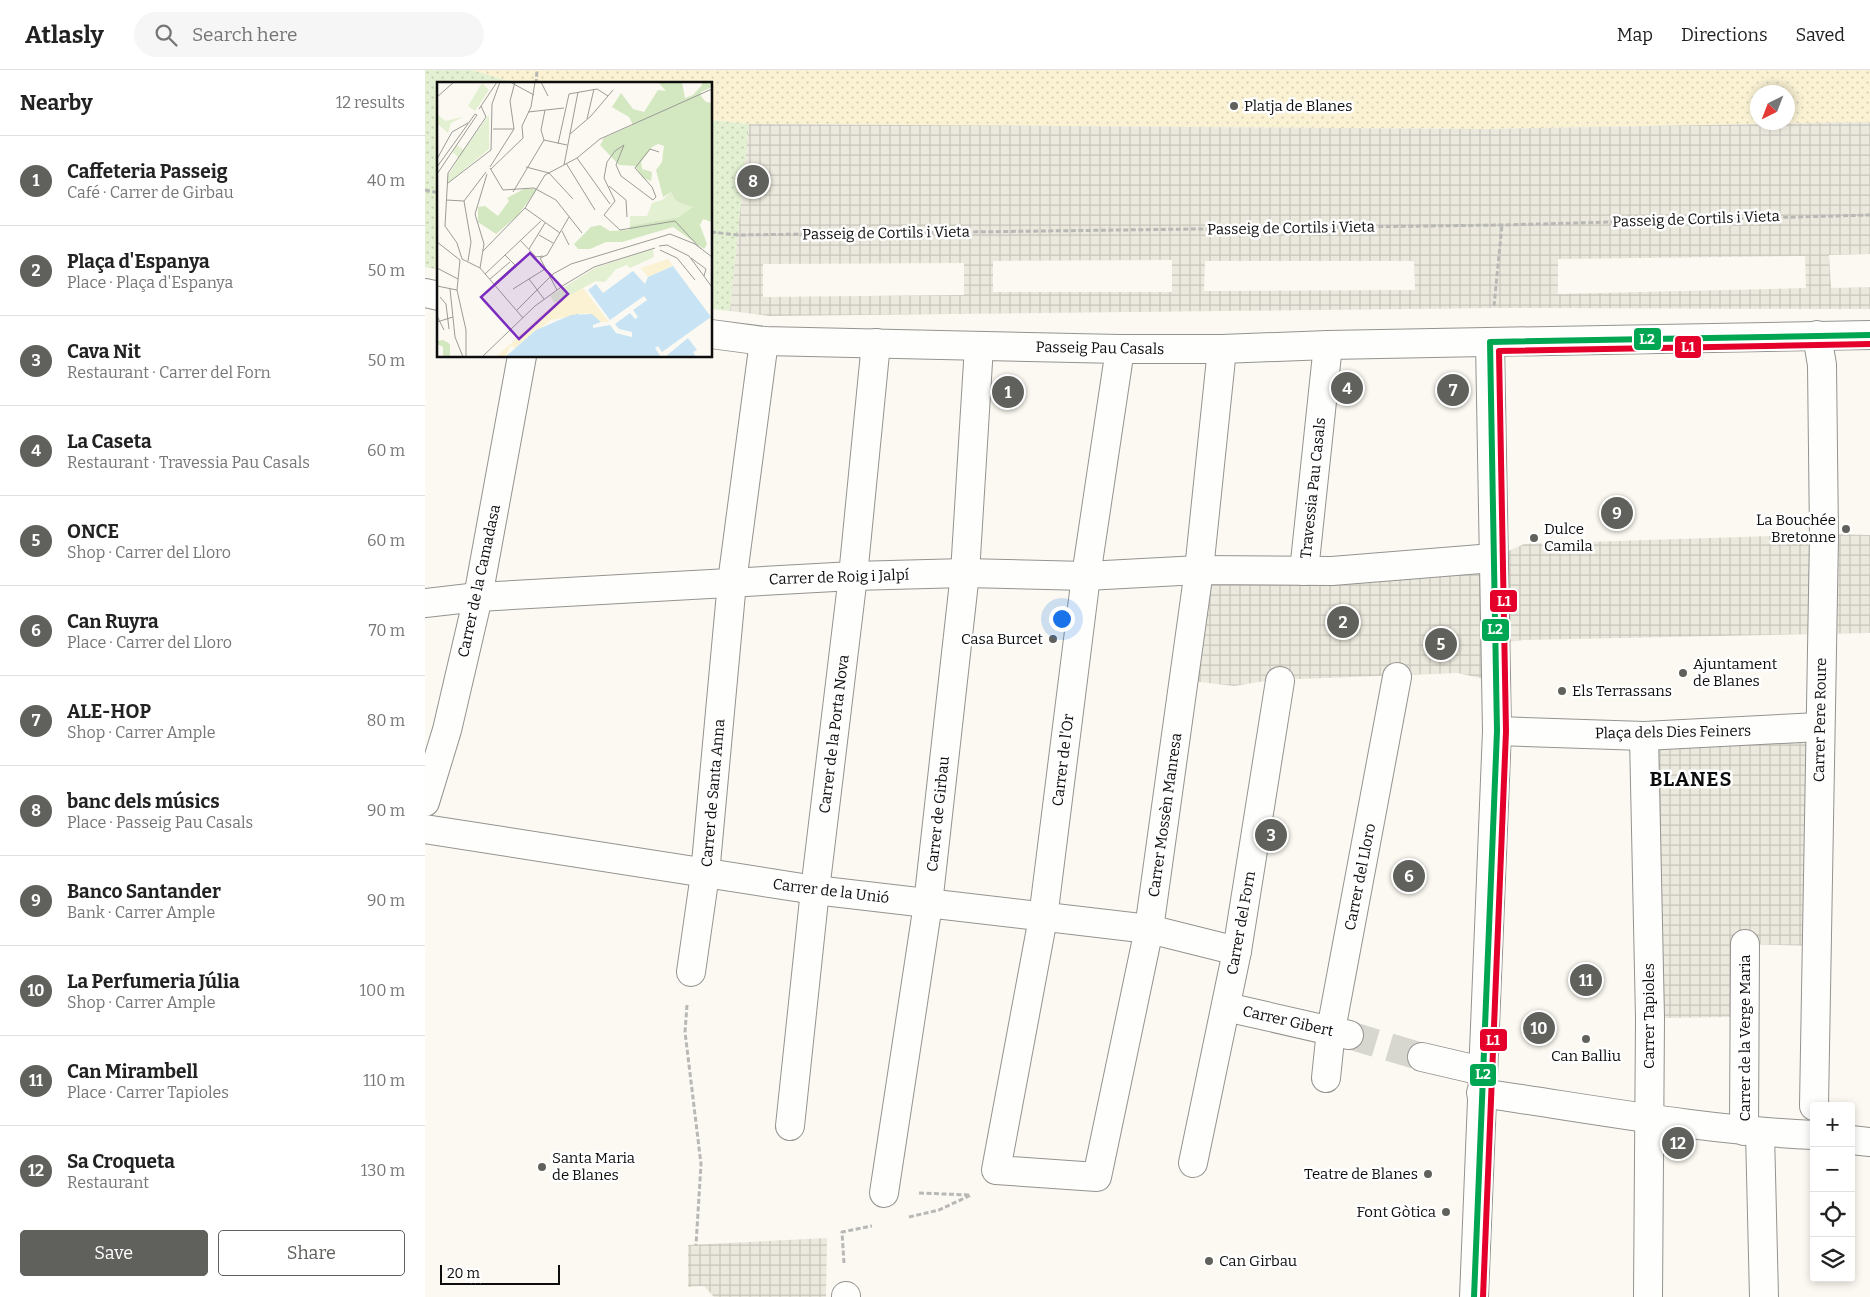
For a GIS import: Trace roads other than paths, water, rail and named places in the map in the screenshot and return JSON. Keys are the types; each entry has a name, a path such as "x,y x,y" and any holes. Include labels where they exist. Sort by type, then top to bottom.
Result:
{"street":[{"name":"Passeig Pau Casals","path":"713,334 764,340 1120,349 1222,349 1490,342"},
{"name":"Carrer Pere Roure","path":"1814,1102 1818,946 1819,727 1824,536 1822,364 1817,335"},
{"path":"1474,1297 1481,1082 1497,731 1490,342 1870,335"},
{"name":"Carrer de Santa Anna","path":"691,972 705,874 732,582 764,340"},
{"name":"Carrer de la Porta Nova","path":"790,1126 815,890 853,576 876,343"},
{"name":"Travessia Pau Casals","path":"1304,571 1328,345"},
{"name":"Carrer de Girbau","path":"884,1192 928,904 965,572 979,346"},
{"name":"Carrer de l'Or","path":"996,1170 1043,918 1086,576 1120,349"},
{"name":"Carrer Mossèn Manresa","path":"996,1170 1097,1177 1149,929 1199,570 1222,349"},
{"name":"Carrer de la Camadasa","path":"425,802 447,730 479,597 522,358"},
{"name":"Carrer de Roig i Jalpí","path":"425,603 479,597 853,576 965,572 1086,576 1199,570 1304,571 1493,558"},
{"name":"Carrer del Lloro","path":"1326,1078 1340,1032 1397,677"},
{"name":"Carrer del Forn","path":"1193,1163 1237,952 1280,680"},
{"name":"Plaça dels Dies Feiners","path":"1497,731 1644,736 1819,727"},
{"name":"Carrer Tapioles","path":"1644,736 1650,1018 1648,1297"},
{"name":"Carrer de la Unió","path":"425,829 815,890 1149,929 1237,952"},
{"name":"Carrer de la Verge Maria","path":"1745,944 1752,1132 1764,1297"},
{"name":"Carrer Gibert","path":"1226,1007 1340,1032"},
{"path":"1422,1057 1481,1082 1649,1120 1752,1132 1810,1134"},
{"path":"1855,1140 1870,1142"}],"tunnel":[{"path":"1349,1035 1422,1057"}],"place":[{"name":"Platja de Blanes","path":"1234,106"},
{"name":"banc dels músics","path":"753,181"},
{"name":"La Caseta","path":"1347,388"},
{"name":"ALE-HOP","path":"1453,390"},
{"name":"Caffeteria Passeig","path":"1008,392"},
{"name":"Banco Santander","path":"1617,513"},
{"name":"La Bouchée Bretonne","path":"1846,529"},
{"name":"Dulce Camila","path":"1534,538"},
{"name":"Plaça d'Espanya","path":"1343,622"},
{"name":"Casa Burcet","path":"1053,639"},
{"name":"ONCE","path":"1441,644"},
{"name":"Ajuntament de Blanes","path":"1683,673"},
{"name":"Els Terrassans","path":"1562,691"},
{"name":"Cava Nit","path":"1271,835"},
{"name":"Can Ruyra","path":"1409,876"},
{"name":"Can Mirambell","path":"1586,980"},
{"name":"La Perfumeria Júlia","path":"1539,1028"},
{"name":"Can Balliu","path":"1586,1039"},
{"name":"Sa Croqueta","path":"1678,1143"},
{"name":"Santa Maria de Blanes","path":"542,1167"},
{"name":"Teatre de Blanes","path":"1428,1174"},
{"name":"Font Gòtica","path":"1446,1212"},
{"name":"Can Girbau","path":"1209,1261"}],"district":[{"name":"BLANES","path":"1691,779"}]}
